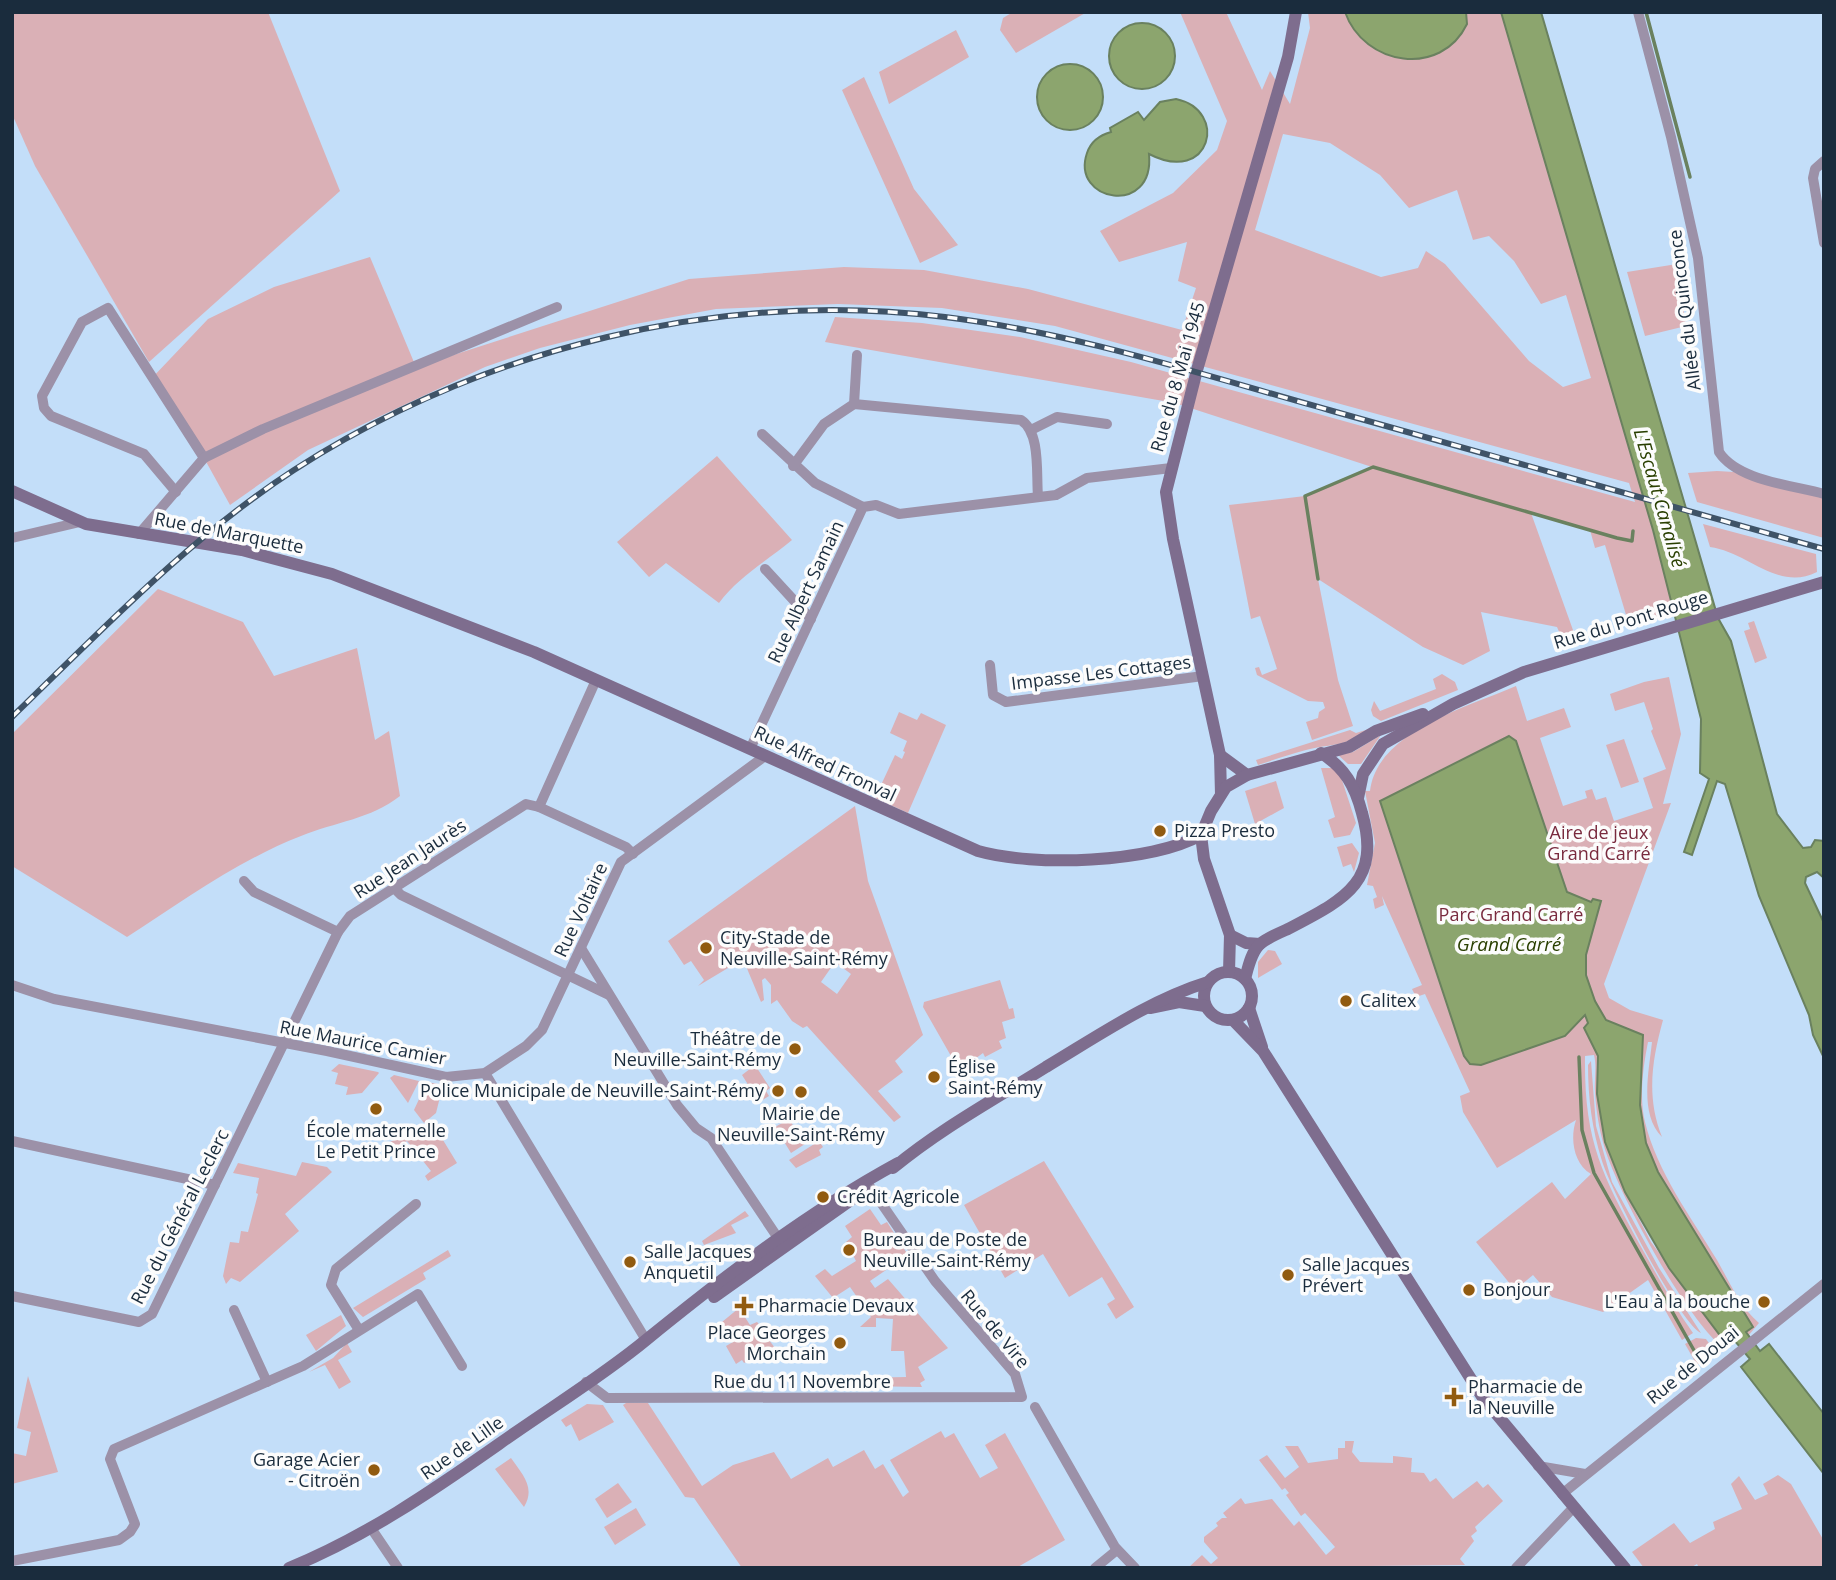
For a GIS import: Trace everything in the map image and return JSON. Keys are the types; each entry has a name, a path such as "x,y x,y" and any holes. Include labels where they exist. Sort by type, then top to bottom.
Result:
{"main road":[{"name":"Rue du 8 Mai 1945","path":"1221,794 1220,755 1168,517 1167,492 1171,468 1284,70 1296,12"},
{"name":"Rue de Marquette","path":"12,491 80,522 293,561 477,629"},
{"name":"Rue du Pont Rouge","path":"1358,798 1363,774 1382,744 1453,704 1524,671 1824,582"},
{"name":"Rue Alfred Fronval","path":"477,629 949,840 988,854 1046,862 1173,849 1201,835"},
{"name":"Rue du Pont Rouge","path":"1247,775 1349,747 1376,731 1453,704"},
{"path":"1230,935 1245,943 1259,944 1336,902 1358,883 1369,854 1368,834 1358,798 1345,771 1321,753"},
{"path":"1220,755 1247,775 1221,794 1201,835 1204,859 1230,935 1228,972"},
{"name":"Rue Alfred Fronval","path":"1173,849 1204,859"},
{"path":"1245,979 1259,944"},
{"path":"1263,1051 1249,1008 1252,992 1245,979 1228,972 1217,974 1208,982 1203,995 1205,1006 1214,1017 1233,1020 1263,1051 1475,1386 1538,1466 1625,1568"},
{"name":"Rue de Lille","path":"289,1568 371,1528 440,1486 781,1243 978,1109 1166,996 1208,982"},
{"name":"Rue de Lille","path":"1147,1009 1180,1002 1205,1006"},
{"path":"1233,1020 1249,1008"}],"street":[{"name":"Allée du Quinconce","path":"1638,12 1674,149 1698,258 1718,452 1728,463 1751,474 1824,494"},
{"path":"1824,161 1815,169 1813,178 1824,243"},
{"path":"139,534 204,458 263,429 557,307"},
{"path":"176,492 144,454 51,416 44,408 42,396 82,322 108,308 204,458"},
{"path":"854,404 858,355"},
{"path":"793,466 824,424 854,404 1011,417 1027,424 1031,430 1038,496"},
{"path":"1031,430 1057,417 1107,424"},
{"path":"762,434 815,484 863,507"},
{"name":"Rue Albert Samain","path":"750,749 863,507 876,505 899,514 1056,495 1087,478 1171,468"},
{"path":"12,538 80,522"},
{"path":"765,569 811,619"},
{"name":"Impasse Les Cottages","path":"990,665 993,695 1006,702 1203,676"},
{"path":"596,680 539,807 626,847 633,854"},
{"name":"Rue Voltaire","path":"485,1073 526,1046 542,1030 621,862 765,756"},
{"name":"Rue Jean Jaurès","path":"284,1044 338,933 350,916 515,810 526,804 539,807"},
{"path":"244,881 254,892 338,933"},
{"path":"394,888 401,895 610,996"},
{"path":"580,948 677,1105 696,1129 711,1138 781,1243"},
{"name":"Rue Maurice Camier","path":"12,985 54,999 446,1077 485,1073"},
{"name":"Rue du Général Leclerc","path":"12,1296 139,1322 152,1314 284,1044"},
{"path":"485,1073 646,1340"},
{"path":"12,1141 215,1185"},
{"name":"Rue de Vire","path":"868,1184 935,1281 1015,1374 1022,1397"},
{"path":"359,1330 331,1285 331,1277 336,1269 416,1204"},
{"name":"Rue de Douai","path":"1562,1493 1824,1284"},
{"path":"12,1561 118,1540 130,1532 135,1524 110,1459 114,1449 326,1354 418,1294 462,1366"},
{"path":"234,1310 267,1382"},
{"name":"Rue du 11 Novembre","path":"586,1382 607,1398 1022,1397"},
{"path":"1035,1407 1117,1550 1135,1568"},
{"path":"1538,1466 1585,1474"},
{"path":"1516,1568 1574,1507"},
{"path":"371,1528 398,1568"},
{"path":"1095,1568 1117,1550"}],"green space":[{"path":"12,12 268,12 340,191 149,362 35,166 12,114"},
{"path":"1013,12 1087,12 1016,53 1000,30 1003,18"},
{"path":"1180,12 1226,12 1262,90 1270,71 1290,104 1310,28 1308,12 1501,12 1638,477 1675,613 1630,628 1605,545 1595,548 1590,530 1531,513 1578,644 1566,648 1557,627 1481,612 1490,651 1463,665 1423,647 1318,579 1338,680 1353,726 1312,740 1306,722 1318,718 1319,712 1325,708 1323,702 1308,701 1257,675 1255,668 1259,667 1262,675 1277,669 1260,616 1251,619 1229,505 1305,496 1372,467 1175,403 825,342 835,317 922,323 1020,337 1131,362 1635,502 1629,483 1055,326 942,308 838,304 716,309 630,325 540,348 485,367 308,450 230,505 204,458 151,379 208,319 274,287 370,257 416,367 689,279 844,267 924,270 1028,289 1182,330 1196,288 1178,281 1187,242 1119,262 1100,231 1173,193 1217,150 1227,121","holes":["1283,134 1330,143 1380,175 1409,208 1457,190 1473,240 1489,236 1514,261 1541,304 1566,295 1591,378 1563,387 1529,361 1445,264 1426,251 1418,268 1381,277 1255,230"]},
{"path":"956,30 969,57 889,104 879,72"},
{"path":"864,77 914,189 958,245 920,263 842,90"},
{"path":"1677,264 1686,326 1645,336 1627,272"},
{"path":"717,456 792,540 744,577 719,603 666,563 649,577 617,542"},
{"path":"1734,472 1824,497 1824,538 1697,502 1688,473"},
{"path":"1703,524 1816,554 1817,572 1803,577 1776,574 1724,550 1710,547"},
{"path":"158,589 243,622 274,676 357,648 375,740 389,731 400,796 377,810 301,836 256,857 127,937 12,866 12,734"},
{"path":"1754,621 1767,658 1755,663 1744,631 1750,629 1748,623"},
{"path":"1442,674 1455,682 1458,690 1381,721 1373,716 1371,710 1374,701 1380,711 1436,689 1433,679"},
{"name":"Parc Grand Carré","path":"1669,677 1681,734 1663,804 1671,803 1604,984 1609,998 1630,1010 1663,1020 1652,1078 1654,1107 1662,1137 1650,1117 1648,1104 1652,1042 1648,1042 1643,1072 1642,1103 1650,1141 1676,1194 1741,1302 1759,1323 1748,1336 1745,1332 1752,1326 1658,1172 1646,1143 1640,1105 1640,1057 1643,1047 1597,1054 1597,1094 1605,1142 1625,1192 1651,1242 1728,1346 1725,1349 1709,1334 1673,1285 1638,1223 1611,1167 1598,1119 1594,1055 1585,1056 1585,1085 1592,1134 1605,1176 1665,1290 1693,1333 1682,1340 1648,1280 1603,1312 1552,1297 1533,1275 1515,1290 1476,1242 1552,1182 1565,1199 1591,1174 1580,1163 1574,1150 1576,1120 1497,1168 1463,1112 1460,1096 1470,1092 1425,994 1416,997 1412,989 1422,985 1382,896 1384,905 1375,909 1373,899 1377,897 1373,886 1367,885 1375,843 1365,791 1370,791 1376,770 1389,752 1407,737 1451,713 1516,686 1527,721 1564,708 1571,727 1540,738 1563,806 1587,798 1585,791 1592,789 1596,800 1606,797 1614,821 1653,808 1643,778 1666,769 1651,731 1653,729 1644,702 1615,711 1610,694 1644,682"},
{"path":"899,712 917,720 921,713 946,725 908,813 875,798 895,755 902,759 905,752 903,751 907,741 890,733"},
{"path":"1369,729 1347,742 1306,750 1258,765 1256,760 1350,730 1356,733"},
{"path":"1381,735 1361,764 1348,764 1338,755 1353,752"},
{"path":"1624,739 1639,782 1621,788 1606,745"},
{"path":"1321,768 1332,768 1341,777 1356,823 1350,835 1334,838 1328,820 1335,817"},
{"path":"1276,781 1284,808 1255,824 1245,791"},
{"path":"855,806 868,881 923,1035 895,1061 903,1072 878,1091 901,1117 894,1122 807,1026 803,1028 792,1021 777,1000 771,1004 771,985 765,978 762,980 764,1000 761,1002 743,959 698,986 704,980 691,961 684,965 668,941","holes":["835,962 851,974 837,994 821,982"]},
{"path":"1352,843 1359,853 1354,872 1351,864 1343,867 1337,847"},
{"path":"1268,950 1275,951 1282,964 1258,978 1258,962"},
{"path":"1000,980 1009,1009 1013,1008 1015,1018 1002,1022 1006,1038 999,1041 1002,1048 985,1057 983,1053 964,1067 961,1063 955,1063 923,1007 924,1002"},
{"path":"1591,1061 1596,1126 1612,1182 1659,1268 1701,1333 1691,1324 1663,1282 1631,1225 1608,1176 1591,1113 1588,1065"},
{"path":"339,1064 379,1073 362,1093 346,1095 348,1087 335,1084 338,1073 331,1071"},
{"path":"755,1065 770,1088 766,1091 769,1096 759,1102 742,1075"},
{"path":"394,1075 419,1081 408,1103 390,1078"},
{"path":"427,1082 443,1085 436,1113 424,1123 414,1110"},
{"path":"789,1119 805,1144 791,1153 775,1127"},
{"path":"432,1122 457,1163 428,1181 425,1176 431,1171 407,1141 383,1156 385,1144 404,1136 408,1140"},
{"path":"819,1141 823,1147 819,1150 821,1155 796,1168 789,1160"},
{"path":"1044,1161 1134,1307 1116,1319 1107,1304 1115,1299 1102,1277 1069,1297 1043,1254 1005,1278 964,1205"},
{"path":"302,1162 327,1167 332,1172 285,1214 299,1231 240,1282 231,1278 226,1284 223,1276 230,1242 239,1243 241,1231 248,1232 258,1194 259,1178 233,1173 238,1163 296,1176"},
{"path":"870,1209 881,1225 887,1222 908,1255 870,1281 875,1288 888,1279 948,1348 918,1367 925,1380 920,1383 922,1387 859,1386 858,1378 906,1377 904,1351 891,1351 893,1319 876,1318 876,1327 860,1327 871,1317 850,1287 833,1298 815,1276 825,1269 832,1276 856,1261 846,1242 852,1237 845,1226"},
{"path":"745,1211 749,1216 731,1225 736,1233 704,1245 702,1241"},
{"path":"448,1250 451,1256 423,1273 426,1279 363,1317 353,1308"},
{"path":"739,1308 750,1325 757,1322 765,1330 763,1332 775,1348 744,1363 742,1360 736,1364 726,1346 733,1342 722,1322"},
{"path":"341,1315 346,1326 316,1351 306,1335"},
{"path":"1696,1338 1706,1339 1716,1353 1697,1365 1685,1344"},
{"path":"347,1343 352,1352 338,1360 351,1382 339,1389 325,1365 309,1372 333,1358"},
{"path":"28,1376 58,1472 12,1484 12,1453 26,1456 31,1432 17,1428"},
{"path":"648,1403 702,1486 733,1465 774,1452 791,1479 828,1458 833,1467 864,1450 875,1469 883,1464 903,1497 909,1492 890,1460 941,1431 945,1438 954,1433 980,1478 998,1468 985,1445 1005,1433 1065,1540 1016,1568 742,1568 694,1498 685,1497 623,1405"},
{"path":"587,1404 603,1405 614,1422 579,1441 571,1424 566,1427 561,1420"},
{"path":"1345,1441 1354,1441 1352,1452 1360,1462 1393,1463 1393,1456 1412,1458 1411,1472 1424,1473 1430,1482 1436,1478 1453,1499 1477,1481 1483,1488 1488,1484 1503,1501 1475,1527 1477,1531 1471,1536 1474,1541 1460,1559 1465,1565 1188,1568 1202,1555 1211,1564 1218,1558 1204,1542 1204,1537 1218,1526 1216,1523 1222,1518 1227,1518 1223,1513 1241,1498 1245,1504 1272,1499 1294,1526 1299,1521 1326,1555 1335,1547 1305,1513 1301,1516 1286,1495 1289,1493 1285,1488 1282,1490 1259,1460 1267,1455 1285,1478 1299,1467 1285,1446 1298,1446 1308,1463 1338,1459 1338,1448 1345,1448"},
{"path":"511,1458 528,1487 529,1493 524,1507 495,1469"},
{"path":"1778,1475 1791,1484 1824,1541 1824,1568 1699,1568 1697,1564 1690,1568 1644,1568 1632,1552 1674,1523 1690,1543 1715,1529 1713,1522 1742,1509 1731,1484 1739,1476 1755,1500 1768,1494 1763,1484"},
{"path":"618,1483 632,1502 607,1518 595,1499"},
{"path":"636,1508 646,1525 615,1545 604,1527"}],"water":[{"path":"1345,12 1466,12 1467,24 1455,41 1440,52 1422,58 1403,58 1385,54 1368,44 1355,30"},
{"name":"L'Escaut Canalisé","path":"1501,12 1541,12 1718,618 1731,641 1777,814 1803,848 1811,847 1815,840 1824,841 1824,878 1817,872 1806,877 1805,883 1824,923 1824,1058 1759,896 1725,784 1717,781 1692,855 1684,852 1709,779 1700,773 1701,719 1653,530"},
{"path":"1142,23 1155,26 1165,33 1172,43 1175,56 1172,69 1165,79 1155,86 1142,89 1129,86 1119,79 1112,69 1109,56 1112,43 1119,33 1129,26"},
{"path":"1070,64 1093,74 1103,97 1093,120 1070,130 1047,120 1037,97 1047,74"},
{"path":"1176,99 1193,106 1203,117 1207,130 1206,143 1199,154 1187,160 1170,161 1149,154 1147,174 1139,187 1128,194 1114,196 1090,183 1085,170 1087,153 1093,142 1111,132 1110,128 1138,112 1144,120 1160,102"},
{"name":"Grand Carré","path":"1509,736 1516,741 1567,892 1591,902 1593,899 1601,901 1586,955 1586,975 1595,1001 1606,1020 1643,1035 1640,1105 1646,1143 1658,1172 1753,1327 1746,1332 1760,1351 1769,1344 1824,1414 1824,1474 1741,1367 1750,1359 1735,1341 1728,1346 1669,1268 1625,1192 1605,1142 1597,1094 1598,1056 1584,1028 1588,1023 1585,1015 1565,1036 1481,1065 1470,1064 1464,1056 1380,801"}],"waterway":[{"path":"1646,12 1690,177"},
{"path":"1824,172 1824,193"},
{"path":"1318,579 1305,496 1373,467 1617,538 1632,541 1633,531"},
{"path":"1579,1057 1582,1130 1594,1173 1700,1361"}],"railway":[{"path":"12,717 147,586 218,525 294,470 367,427 444,391 524,361 606,337 690,321 775,312 860,311 945,317 1043,333 1187,369 1824,549"}],"place":[{"name":"Pizza Presto","path":"1160,831"},
{"name":"City-Stade de Neuville-Saint-Rémy","path":"706,948"},
{"name":"Calitex","path":"1346,1001"},
{"name":"Théâtre de Neuville-Saint-Rémy","path":"795,1049"},
{"name":"Église Saint-Rémy","path":"934,1077"},
{"name":"Police Municipale de Neuville-Saint-Rémy","path":"778,1091"},
{"name":"Mairie de Neuville-Saint-Rémy","path":"801,1092"},
{"name":"École maternelle Le Petit Prince","path":"376,1109"},
{"name":"Crédit Agricole","path":"823,1197"},
{"name":"Bureau de Poste de Neuville-Saint-Rémy","path":"849,1250"},
{"name":"Salle Jacques Anquetil","path":"630,1262"},
{"name":"Salle Jacques Prévert","path":"1288,1275"},
{"name":"Bonjour","path":"1469,1290"},
{"name":"L'Eau à la bouche","path":"1764,1302"},
{"name":"Pharmacie Devaux","path":"744,1306"},
{"name":"Place Georges Morchain","path":"840,1343"},
{"name":"Pharmacie de la Neuville","path":"1454,1397"},
{"name":"Garage Acier - Citroën","path":"374,1470"}],"park label":[{"name":"Aire de jeux Grand Carré","path":"1599,843"}]}
